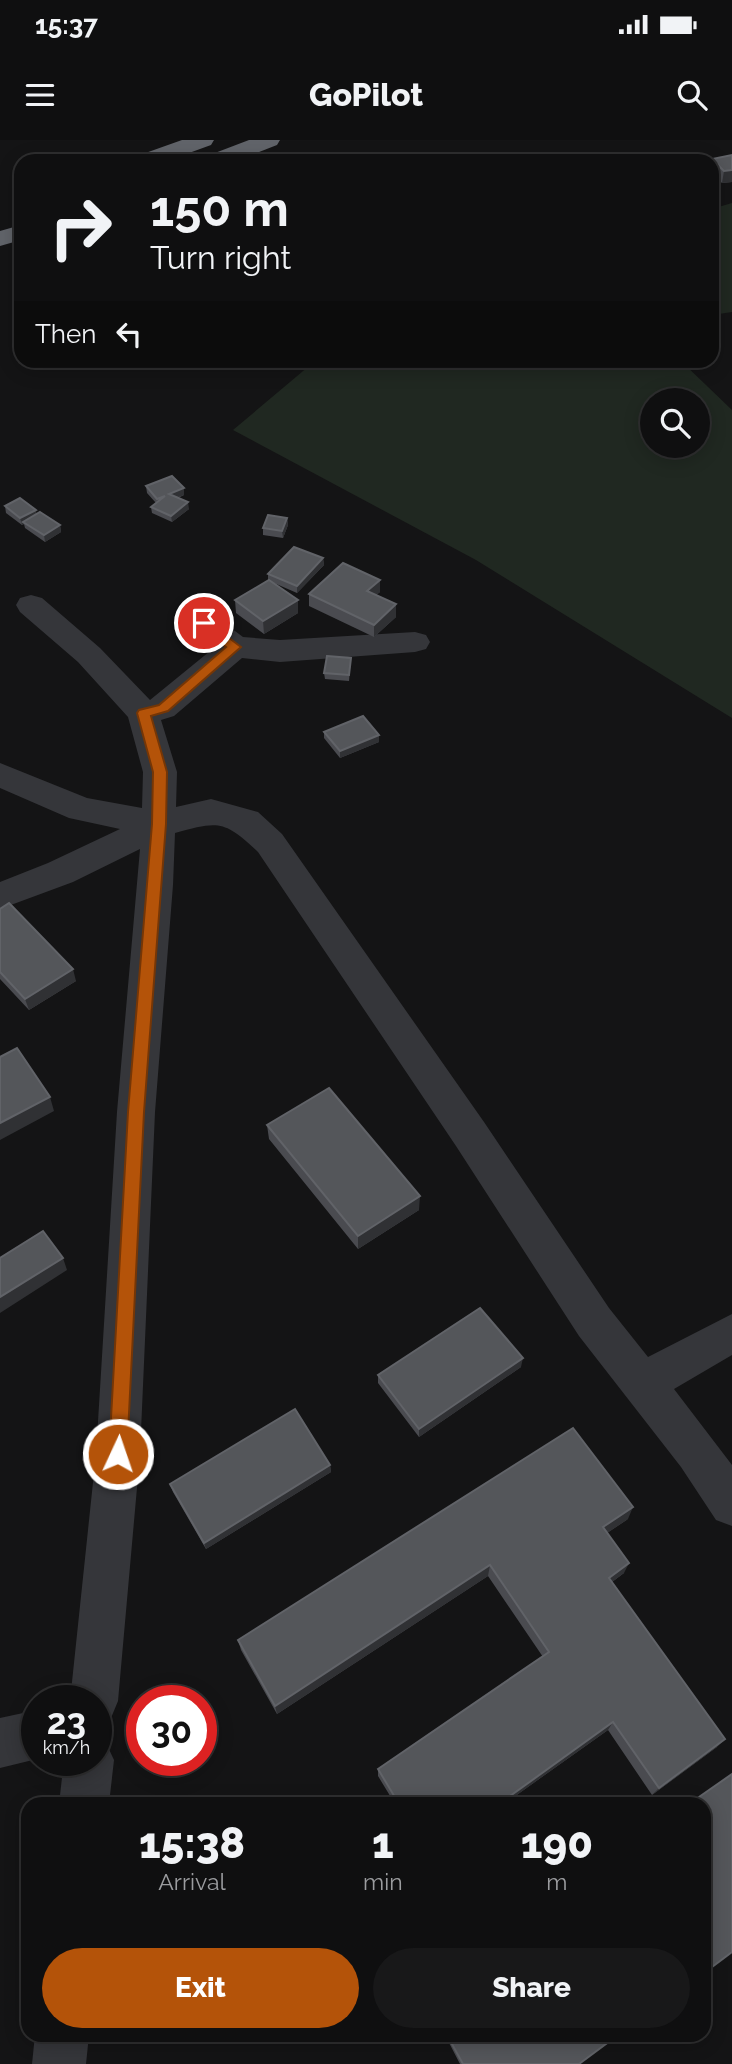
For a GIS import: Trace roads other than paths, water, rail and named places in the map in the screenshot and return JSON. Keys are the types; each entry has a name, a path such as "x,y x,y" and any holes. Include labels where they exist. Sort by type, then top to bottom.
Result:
{"highway":[{"path":"164,154 202,140"},
{"path":"233,154 269,140"}],"street":[{"path":"31,605 89,655 143,713 160,772 159,824 136,1112 118,1454 96,1685"},
{"path":"204,623 234,647 280,651 415,642"},
{"path":"143,713 163,708 234,647"},
{"path":"0,775 81,809 159,824"},
{"path":"0,896 28,887 102,854 159,824 211,811 246,821 270,843 470,1134 594,1322 697,1451 732,1504"},
{"path":"643,1383 732,1333"},
{"path":"0,1743 21,1738"},
{"path":"85,1797 87,1776"},
{"path":"59,2064 61,2042"}]}
